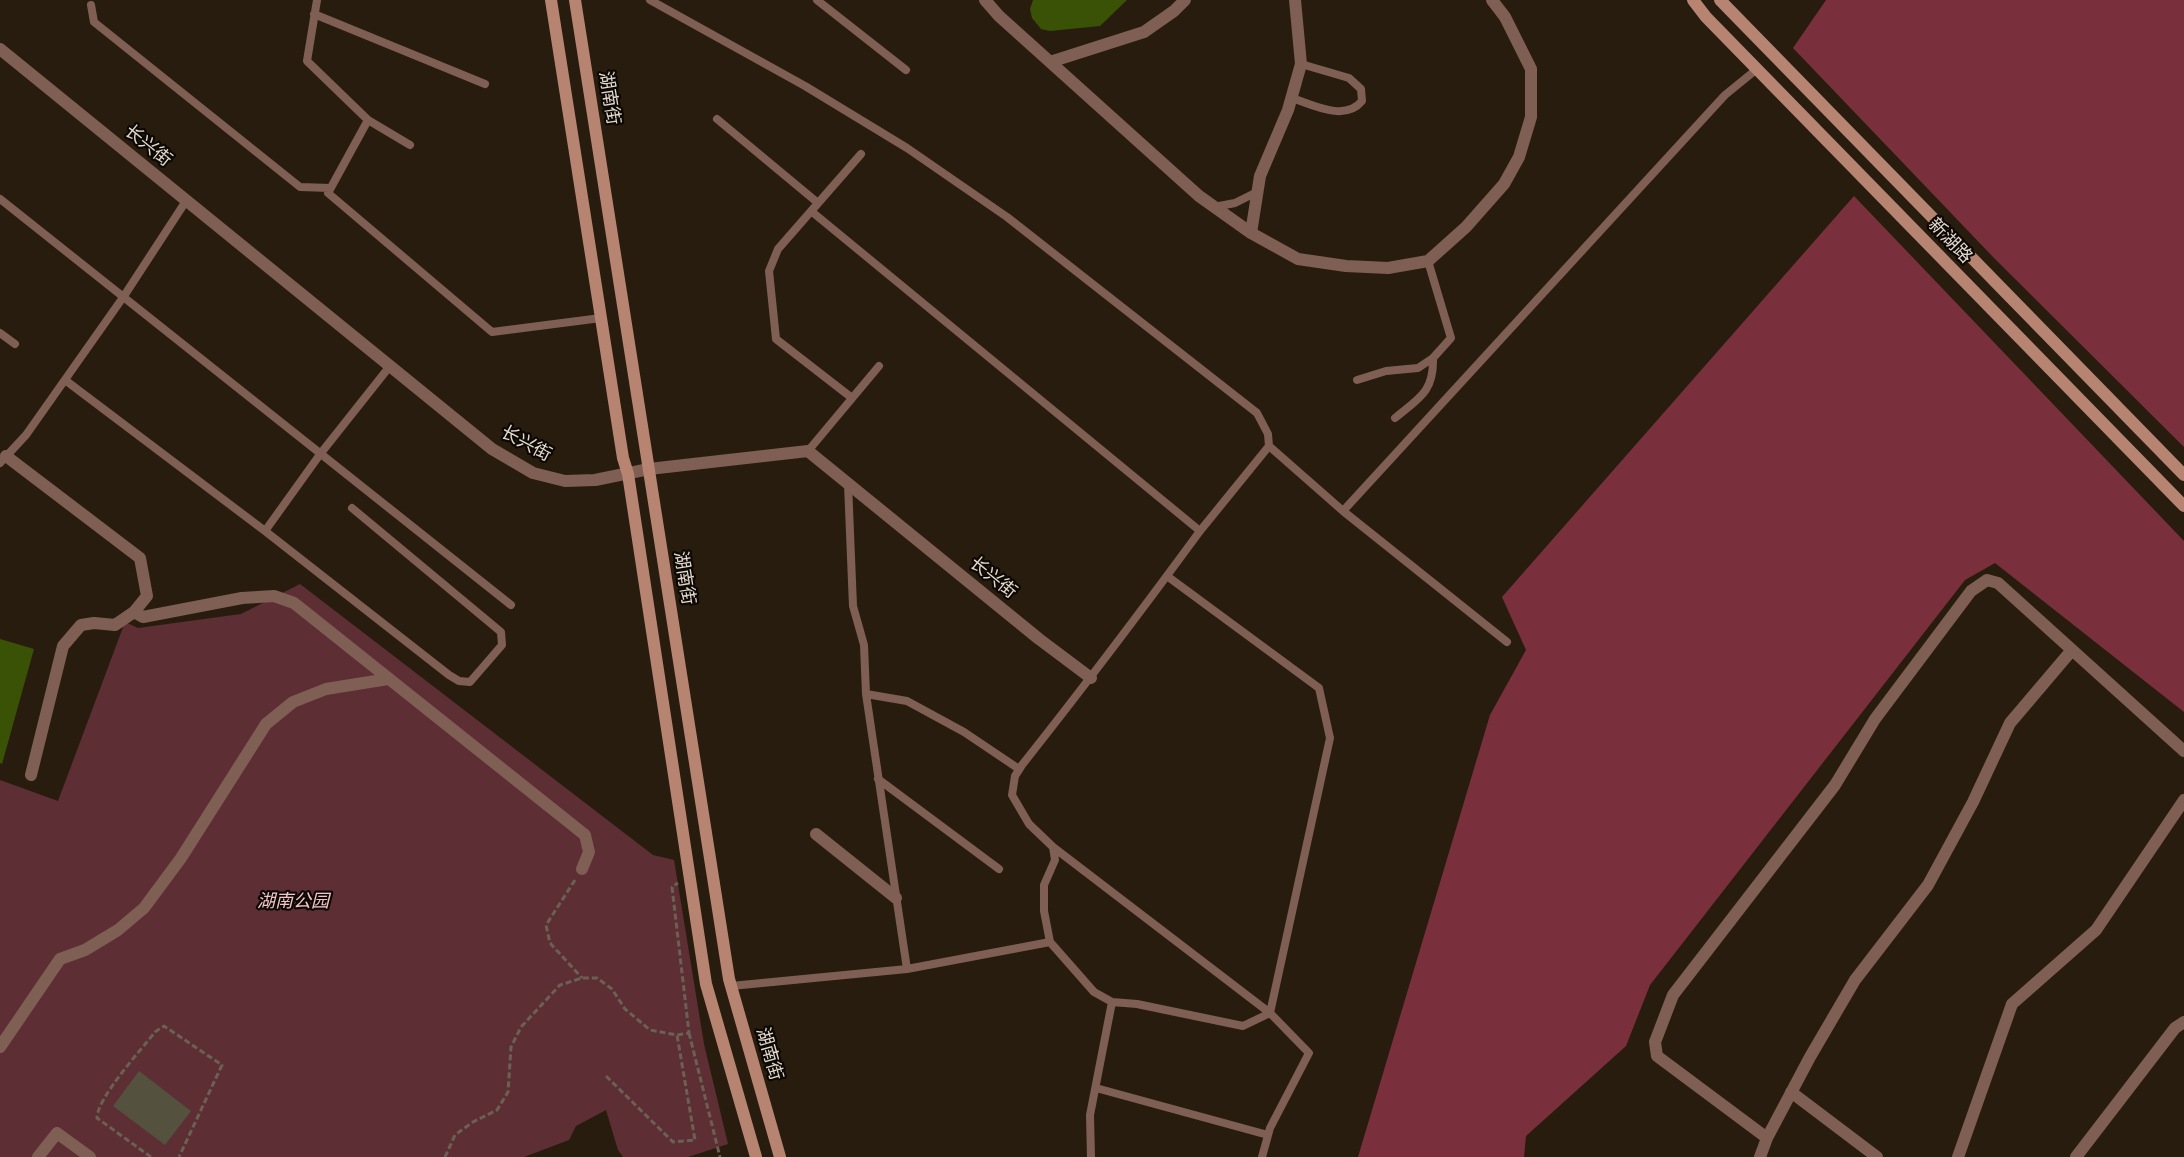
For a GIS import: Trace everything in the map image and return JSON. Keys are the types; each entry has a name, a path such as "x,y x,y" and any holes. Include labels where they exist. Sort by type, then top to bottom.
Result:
{"main road":[{"path":"551,0 623,458 628,474 706,984 756,1157"},
{"name":"湖南街","path":"575,0 731,986 780,1157"},
{"name":"新湖路","path":"1693,0 1706,17 2184,506"},
{"name":"新湖路","path":"1720,0 2184,475"}],"street":[{"path":"986,0 999,16 1199,196 1251,233 1298,259 1346,266 1388,268 1428,261 1466,227 1504,184 1519,158 1531,117 1531,69 1505,17 1492,0"},
{"path":"1050,62 1144,32 1174,11 1185,0"},
{"path":"1251,233 1260,176 1292,98 1301,64 1295,0"},
{"name":"长兴街","path":"0,49 492,449 533,473 565,481 595,480 649,469 808,451 1039,639 1091,678"},
{"path":"3,460 140,558 147,596 134,612 115,624 81,625 63,646 31,775"},
{"path":"1767,1138 1657,1056 1655,1042 1673,995 1835,785 1875,719 1971,591 1987,580 1998,583 2184,751"},
{"path":"134,612 143,617 242,598 274,596 294,603 585,836 589,852 582,868"},
{"path":"1760,1157 1767,1138 1791,1092 1855,980 1928,885 1973,802 2010,723 2072,650"},
{"path":"0,1047 60,959 85,950 118,930 144,908 181,858 266,724 292,702 326,689 388,679"},
{"path":"1958,1157 2012,1004 2096,930 2184,800"},
{"path":"816,834 896,898"},
{"path":"2076,1157 2175,1028 2184,1022"},
{"path":"1791,1092 1877,1157"},
{"path":"38,1157 57,1133 90,1157"}],"lane":[{"path":"317,0 307,62 368,120 410,145"},
{"path":"650,0 804,86 907,148 1007,217 1257,413 1268,434 1269,446 1200,531 1091,678 1019,770 1015,776 1012,795 1029,824 1053,847 1270,1013 1310,1053 1268,1135 1262,1157"},
{"path":"817,0 906,70"},
{"path":"91,5 94,22 300,186 330,188"},
{"path":"314,14 485,84"},
{"path":"1292,98 1341,112 1356,108 1362,101 1361,89 1349,78 1301,64"},
{"path":"1343,511 1725,95 1757,69"},
{"path":"717,119 818,203"},
{"path":"368,120 328,193 492,332 601,318"},
{"path":"852,398 776,339 769,271 778,249 861,154"},
{"path":"1214,207 1234,203 1257,192"},
{"path":"0,199 511,605"},
{"path":"3,460 26,435 65,380 124,296 186,201"},
{"path":"811,211 1200,531"},
{"path":"1357,380 1386,371 1418,368 1433,358 1451,338 1428,261"},
{"path":"0,333 15,344"},
{"path":"1395,418 1425,392 1433,375 1433,358"},
{"path":"265,531 321,453 390,366"},
{"path":"808,451 879,366"},
{"path":"65,380 265,531 449,675 459,681 470,682 502,645 501,632 352,508"},
{"path":"1269,446 1343,511 1506,642"},
{"path":"848,484 854,606 864,645 866,694 907,969"},
{"path":"1167,576 1319,688 1330,738 1270,1013"},
{"path":"866,694 907,701 964,732 1019,770"},
{"path":"878,779 999,869"},
{"path":"1053,847 1055,860 1044,885 1044,911 1050,942 1094,992 1112,1002 1137,1004 1243,1026 1270,1013"},
{"path":"731,986 907,969 1050,942"},
{"path":"1091,1157 1090,1115 1112,1002"},
{"path":"1096,1088 1268,1135"}],"path":[{"path":"582,868 546,925 550,943 582,978"},
{"path":"689,875 672,887 689,1033 720,1157"},
{"path":"445,1157 455,1135 473,1122 497,1110 508,1092 512,1047 521,1027 560,985 582,978 597,978 612,989 625,1009 651,1030 677,1035 689,1033"},
{"path":"151,1157 97,1118 97,1110 155,1032 164,1026 222,1065 179,1157"},
{"path":"606,1076 673,1142 695,1140 677,1035"}],"green space":[{"name":"湖南公园","path":"300,584 653,855 674,860 704,1044 728,1144 688,1157 623,1157 618,1150 606,1110 576,1126 569,1140 524,1157 0,1157 0,780 58,801 125,622 138,628 241,614"}],"shaded area":[{"path":"1033,0 1127,0 1100,26 1050,31 1041,29 1032,18 1030,9"},
{"path":"1826,0 2184,0 2184,447 1995,259 1793,48"},
{"path":"1854,196 2184,541 2184,712 1995,563 1965,580 1650,985 1626,1046 1526,1136 1524,1157 1358,1157 1490,715 1526,650 1502,597"},
{"path":"0,639 34,649 2,764 0,763"}],"building":[{"path":"139,1071 191,1111 165,1145 113,1106"}]}
